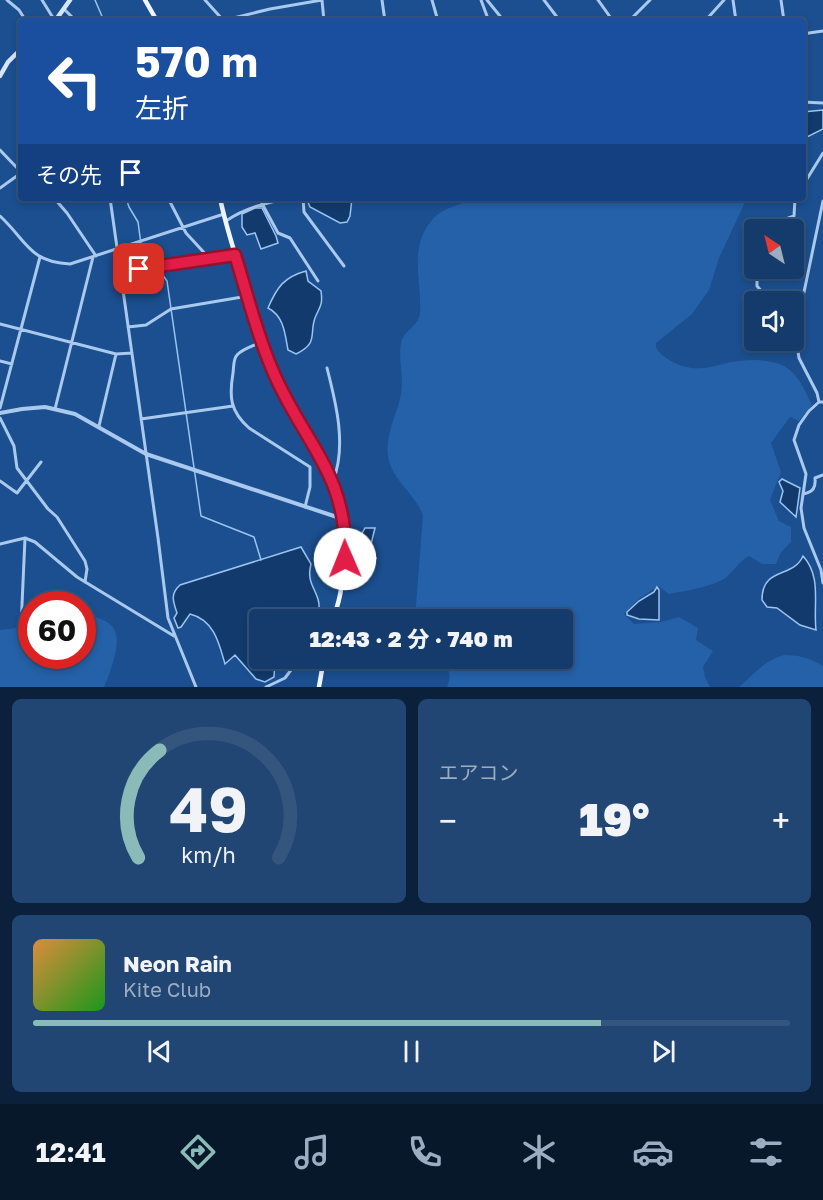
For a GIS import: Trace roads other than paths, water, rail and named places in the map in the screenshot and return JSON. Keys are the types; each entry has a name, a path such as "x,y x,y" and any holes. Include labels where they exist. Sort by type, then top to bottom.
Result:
{"main road":[{"path":"57,18 70,0"},
{"path":"145,0 155,18"},
{"path":"0,76 8,62 18,52"},
{"path":"221,201 262,342 280,387 333,481 344,520 346,550 337,609"},
{"path":"318,687 322,669"}],"street":[{"path":"7,0 19,10 24,18"},
{"path":"42,0 53,18"},
{"path":"205,0 220,18"},
{"path":"238,18 298,2 322,0 324,18"},
{"path":"382,0 385,18"},
{"path":"432,0 437,18"},
{"path":"481,0 487,18"},
{"path":"488,0 502,18"},
{"path":"544,0 558,18"},
{"path":"598,0 611,18"},
{"path":"632,18 650,0"},
{"path":"708,18 724,0"},
{"path":"733,0 736,18"},
{"path":"781,0 784,18"},
{"path":"64,9 73,18"},
{"path":"806,33 823,31"},
{"path":"806,102 823,103"},
{"path":"0,150 18,169"},
{"path":"806,181 823,153"},
{"path":"0,188 18,174"},
{"path":"55,409 70,343 95,257 57,201"},
{"path":"110,201 168,618 196,687"},
{"path":"170,201 194,244 210,259"},
{"path":"226,221 237,213 273,201"},
{"path":"303,201 304,212 344,266"},
{"path":"786,219 794,216 795,201"},
{"path":"804,298 823,201"},
{"path":"263,203 278,233 290,237 318,281"},
{"path":"0,216 32,252 55,263 70,264 224,214"},
{"path":"121,272 235,255"},
{"path":"0,408 40,257"},
{"path":"128,327 146,325 171,309 248,296"},
{"path":"0,324 116,354 132,353"},
{"path":"262,342 239,352 235,358 230,392 233,406 242,422 249,428 310,466 310,487 305,507"},
{"path":"798,351 799,358 821,402 809,411 795,433 794,444 806,474 801,514 804,528 821,570 823,583"},
{"path":"99,426 116,354"},
{"path":"0,361 12,364"},
{"path":"327,368 339,430 339,446 333,481"},
{"path":"141,419 233,406"},
{"path":"85,582 87,569 85,561 57,517 48,509 17,468 14,446 0,415 29,408 55,409 75,414 146,454 344,520"},
{"path":"0,481 17,493 40,462"},
{"path":"803,494 814,490 815,478 823,475"},
{"path":"0,544 25,538 35,542 85,582 176,637"},
{"path":"23,591 25,538"},
{"path":"266,687 285,678 292,669"}],"waterway":[{"path":"95,0 103,18"},
{"path":"127,201 138,222 141,244 167,281 201,516 254,537 261,560"}]}
